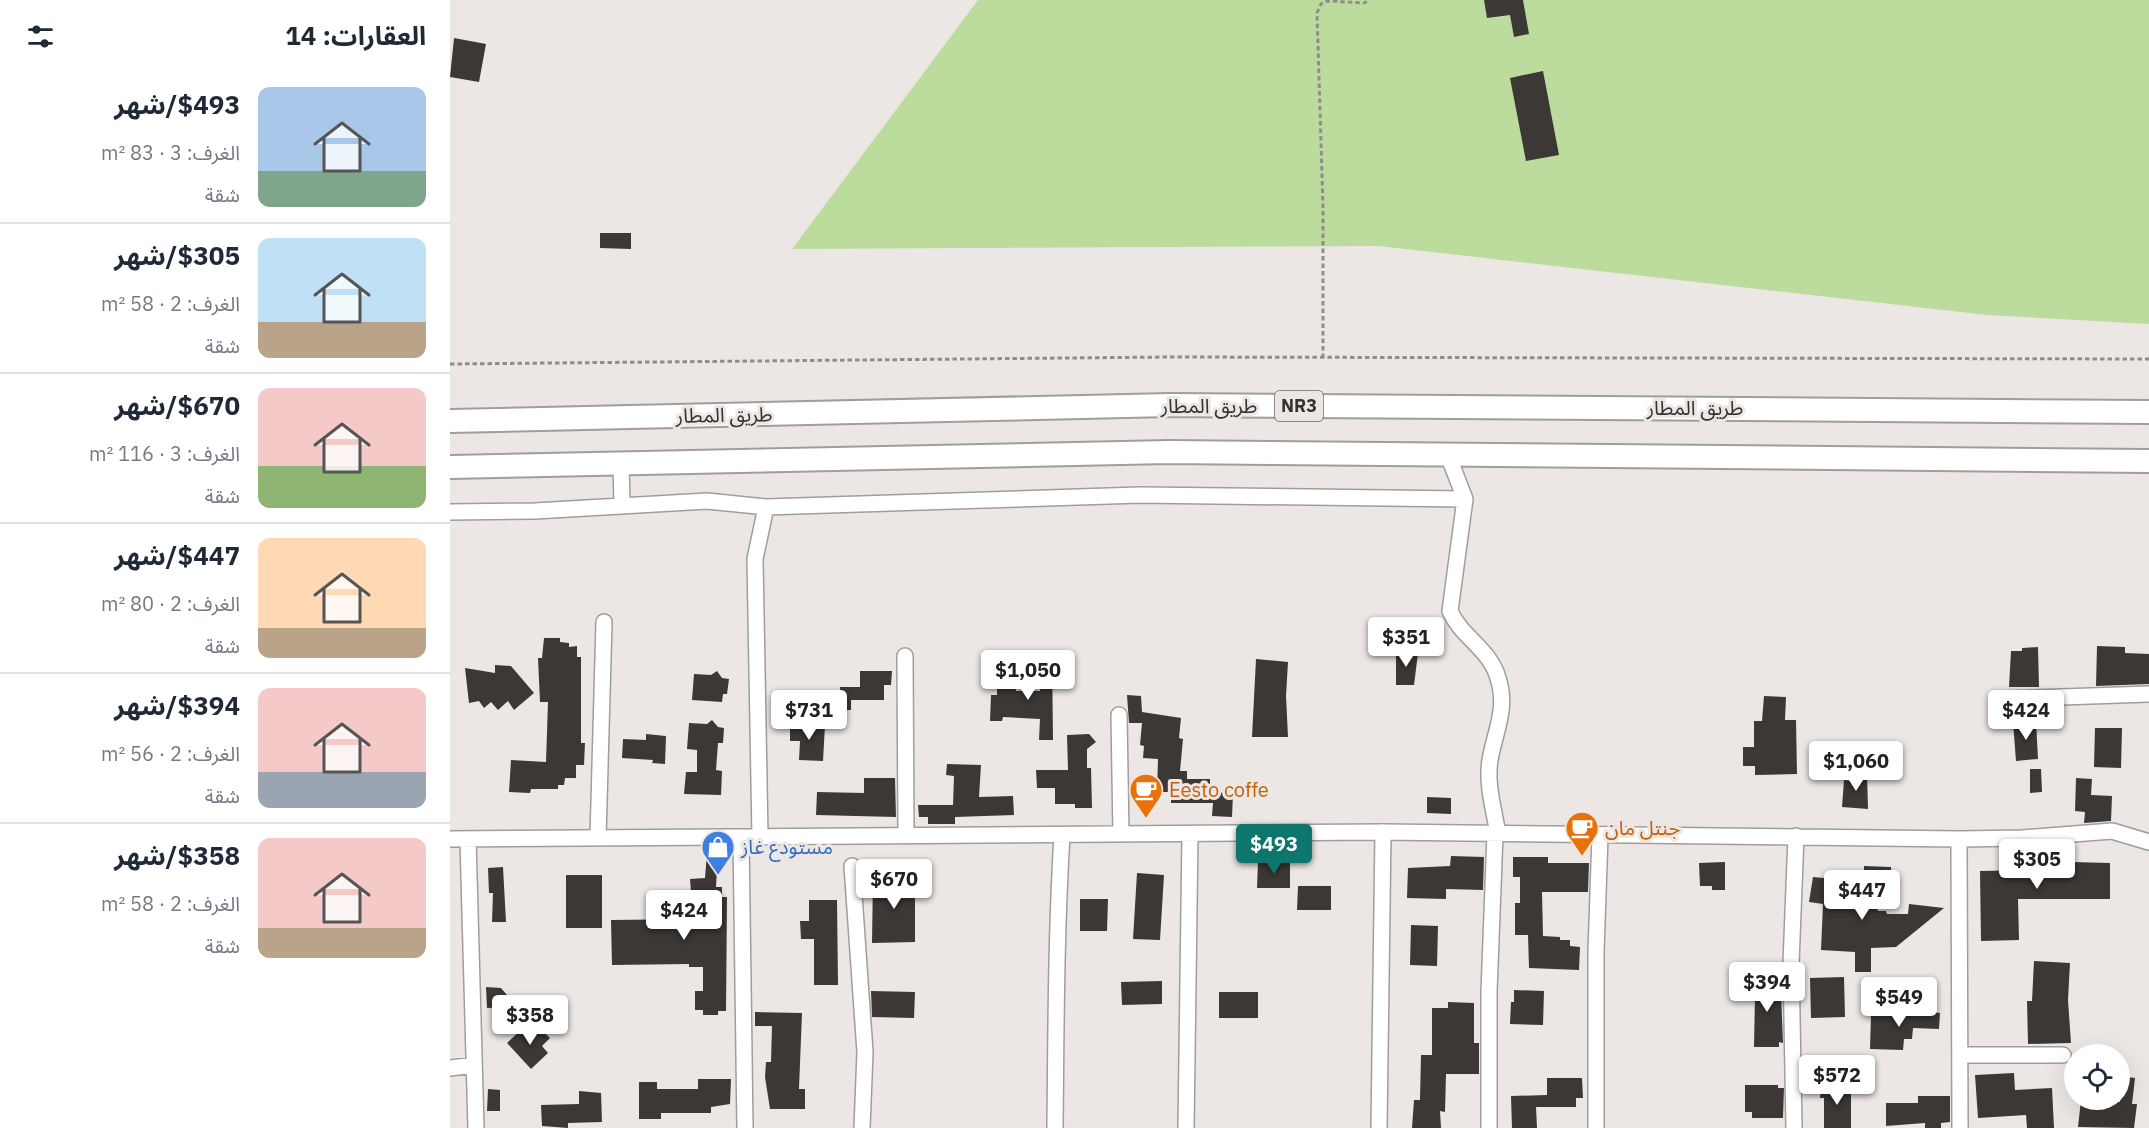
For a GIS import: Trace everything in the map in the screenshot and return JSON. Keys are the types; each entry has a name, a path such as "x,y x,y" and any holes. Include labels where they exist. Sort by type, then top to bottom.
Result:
{"highway":[{"name":"طريق المطار","path":"450,421 1170,405 2149,412"},
{"path":"450,467 1168,452 2149,461"}],"street":[{"path":"1448,454 1465,499 1450,611 1455,623 1486,654 1498,677 1502,716 1490,760 1489,776 1496,834 1489,992 1489,1128"},
{"path":"621,463 622,505"},
{"path":"450,512 535,511 707,501 766,507 1140,495 1465,499"},
{"path":"760,837 755,559 766,507"},
{"path":"598,838 604,621"},
{"path":"905,656 906,836"},
{"path":"2004,699 2149,694"},
{"path":"1119,715 1122,834"},
{"path":"450,839 1383,832 1600,836 2022,838 2112,831 2149,842"},
{"path":"1379,1128 1383,832"},
{"path":"1186,1128 1190,834"},
{"path":"1055,1128 1058,975 1056,928 1062,835"},
{"path":"1596,1128 1596,951 1600,836"},
{"path":"1794,1128 1791,963 1796,836"},
{"path":"741,837 745,1128"},
{"path":"1959,838 1960,1128"},
{"path":"468,840 476,1128"},
{"path":"852,866 865,1052 862,1128"},
{"path":"1960,1054 2062,1055"},
{"path":"450,1068 474,1065"}],"path":[{"path":"1323,358 1323,207 1317,13 1321,4 1327,2 1365,3 1370,0"},
{"path":"450,364 1323,358 2149,359"}],"green space":[{"path":"978,0 2149,0 2149,324 1987,315 1379,246 792,249"}],"building":[{"path":"1484,0 1523,0 1529,34 1514,37 1510,15 1487,18"},
{"path":"454,38 486,44 479,82 450,77"},
{"path":"1543,71 1559,155 1526,161 1510,78"},
{"path":"600,233 631,233 631,249 600,248"},
{"path":"544,638 560,638 560,642 569,643 569,647 577,646 577,657 581,657 581,743 585,743 584,765 576,765 576,778 565,778 564,785 558,785 558,789 531,789 530,793 509,792 511,760 546,762 548,702 540,702 538,658 542,658"},
{"path":"2097,646 2125,647 2125,653 2149,654 2149,684 2096,686"},
{"path":"2038,647 2039,687 2009,687 2011,651"},
{"path":"1040,653 1052,653 1053,740 1039,740 1040,719 1003,717 1002,721 990,721 991,695 997,695 997,686 1016,687 1016,691 1040,691"},
{"path":"1396,653 1418,653 1414,685 1396,685"},
{"path":"1256,659 1288,662 1286,696 1288,737 1252,737"},
{"path":"495,665 511,666 534,693 514,710 508,701 498,710 491,702 484,708 479,701 469,703 465,668 495,673"},
{"path":"717,671 722,678 729,679 727,694 723,694 722,702 692,700 694,674 711,675"},
{"path":"860,671 892,671 891,685 884,685 884,700 851,700 851,710 839,710 840,687 860,687"},
{"path":"1127,695 1141,696 1142,712 1181,718 1179,738 1183,739 1180,771 1187,771 1187,779 1210,779 1210,792 1233,793 1232,817 1212,816 1213,803 1171,803 1171,792 1157,792 1158,759 1143,758 1144,746 1140,745 1142,723 1129,723"},
{"path":"1764,696 1786,697 1785,720 1796,720 1797,774 1755,775 1755,766 1743,766 1743,747 1754,747 1754,721 1762,721"},
{"path":"712,720 718,727 724,728 723,743 718,743 716,770 722,771 721,795 684,794 686,772 697,772 697,750 687,749 689,723 707,724"},
{"path":"2036,721 2038,759 2016,761 2013,722"},
{"path":"790,723 825,725 823,761 799,760 800,741 790,741"},
{"path":"2095,728 2122,728 2121,768 2094,767"},
{"path":"646,734 666,736 665,764 652,763 653,760 622,758 623,739 646,740"},
{"path":"1089,734 1096,742 1087,749 1087,768 1091,768 1092,808 1075,808 1075,804 1055,804 1055,788 1037,788 1036,770 1068,770 1067,735"},
{"path":"947,764 981,765 979,797 1013,796 1014,815 955,817 955,824 928,824 928,817 919,817 918,805 953,805 954,776 946,775"},
{"path":"2030,769 2041,769 2042,792 2030,793"},
{"path":"1867,773 1868,809 1842,807 1844,780 1853,781 1852,774"},
{"path":"864,778 895,778 896,817 816,815 817,792 864,793"},
{"path":"2076,778 2092,779 2091,795 2112,796 2111,821 2084,823 2085,812 2075,811"},
{"path":"1427,797 1451,798 1451,814 1427,813"},
{"path":"2037,850 2073,851 2072,862 2110,863 2110,899 2018,899 2019,940 1981,941 1980,871 2036,870"},
{"path":"707,852 718,853 716,887 722,887 722,897 727,897 726,1011 718,1011 718,1015 703,1015 703,1010 695,1010 695,991 703,991 703,967 689,967 689,964 612,965 611,920 696,919 696,891 691,892 690,879 705,878"},
{"path":"1451,856 1484,857 1483,890 1446,889 1446,899 1407,898 1408,868 1450,866"},
{"path":"1513,857 1548,857 1548,863 1589,863 1588,892 1542,892 1543,936 1560,937 1560,940 1570,940 1570,946 1580,947 1579,970 1529,968 1528,935 1515,935 1515,903 1520,903 1520,877 1513,877"},
{"path":"1258,862 1290,863 1290,888 1257,888"},
{"path":"1725,862 1725,890 1712,890 1712,886 1700,886 1699,863"},
{"path":"1864,866 1891,867 1891,885 1864,884"},
{"path":"503,867 506,922 492,922 493,893 489,893 488,868"},
{"path":"1137,873 1164,875 1160,940 1133,939"},
{"path":"1844,873 1855,879 1851,909 1877,908 1878,911 1886,911 1887,914 1908,914 1909,904 1944,908 1896,947 1871,948 1871,972 1855,972 1855,952 1821,950 1823,904 1809,902 1813,877 1834,879"},
{"path":"566,875 602,875 602,928 566,928"},
{"path":"873,877 915,877 915,942 872,943"},
{"path":"1298,886 1331,886 1331,910 1297,910"},
{"path":"1080,899 1108,899 1107,931 1080,931"},
{"path":"809,900 837,900 838,985 814,985 814,939 801,939 800,921 809,921"},
{"path":"1411,925 1438,926 1437,966 1410,965"},
{"path":"2034,961 2070,963 2068,1000 2071,1043 2028,1044 2027,1001 2032,1001"},
{"path":"1844,977 1845,1017 1811,1018 1810,978"},
{"path":"1162,981 1162,1004 1122,1005 1121,982"},
{"path":"1745,982 1778,982 1778,992 1781,992 1783,1043 1779,1042 1779,1047 1754,1047 1755,995 1745,995"},
{"path":"486,987 501,988 507,995 508,1007 487,1008"},
{"path":"1514,990 1544,991 1543,1025 1510,1024"},
{"path":"871,991 915,992 914,1018 872,1017"},
{"path":"1219,992 1258,992 1258,1018 1219,1018"},
{"path":"1448,1002 1474,1003 1474,1043 1479,1043 1479,1074 1446,1074 1445,1112 1440,1111 1441,1128 1412,1128 1414,1100 1420,1100 1421,1055 1432,1055 1432,1008 1448,1008"},
{"path":"755,1012 802,1013 799,1089 805,1089 805,1109 770,1109 765,1077 766,1062 771,1062 772,1026 755,1026"},
{"path":"1940,1013 1939,1029 1913,1028 1912,1039 1904,1039 1903,1050 1870,1049 1871,1015"},
{"path":"524,1027 533,1036 541,1029 550,1038 542,1046 548,1053 531,1069 507,1043"},
{"path":"2014,1073 2015,1090 2052,1088 2054,1128 2027,1128 2026,1115 1978,1118 1975,1075"},
{"path":"2130,1077 2135,1078 2132,1104 2137,1104 2134,1128 2078,1127 2080,1110 2130,1110"},
{"path":"1547,1078 1582,1078 1583,1098 1576,1098 1576,1107 1536,1107 1537,1128 1512,1128 1511,1096 1547,1095"},
{"path":"698,1079 731,1079 730,1104 711,1107 711,1113 661,1113 661,1119 639,1119 639,1082 657,1082 657,1089 698,1089"},
{"path":"1821,1084 1851,1086 1851,1128 1824,1128 1824,1098 1820,1098"},
{"path":"1745,1085 1778,1085 1778,1088 1784,1088 1783,1118 1752,1118 1752,1112 1745,1112"},
{"path":"488,1089 500,1090 500,1111 487,1111"},
{"path":"579,1091 601,1093 602,1122 568,1123 568,1128 542,1126 541,1105 579,1104"},
{"path":"1918,1096 1950,1096 1950,1122 1941,1123 1941,1128 1925,1128 1925,1123 1886,1126 1886,1103 1918,1103"}],"place":[{"name":"Eesto coffe","path":"1146,819"},
{"name":"جنتل مان","path":"1582,857"},
{"name":"مستودع غاز","path":"718,876"}]}
